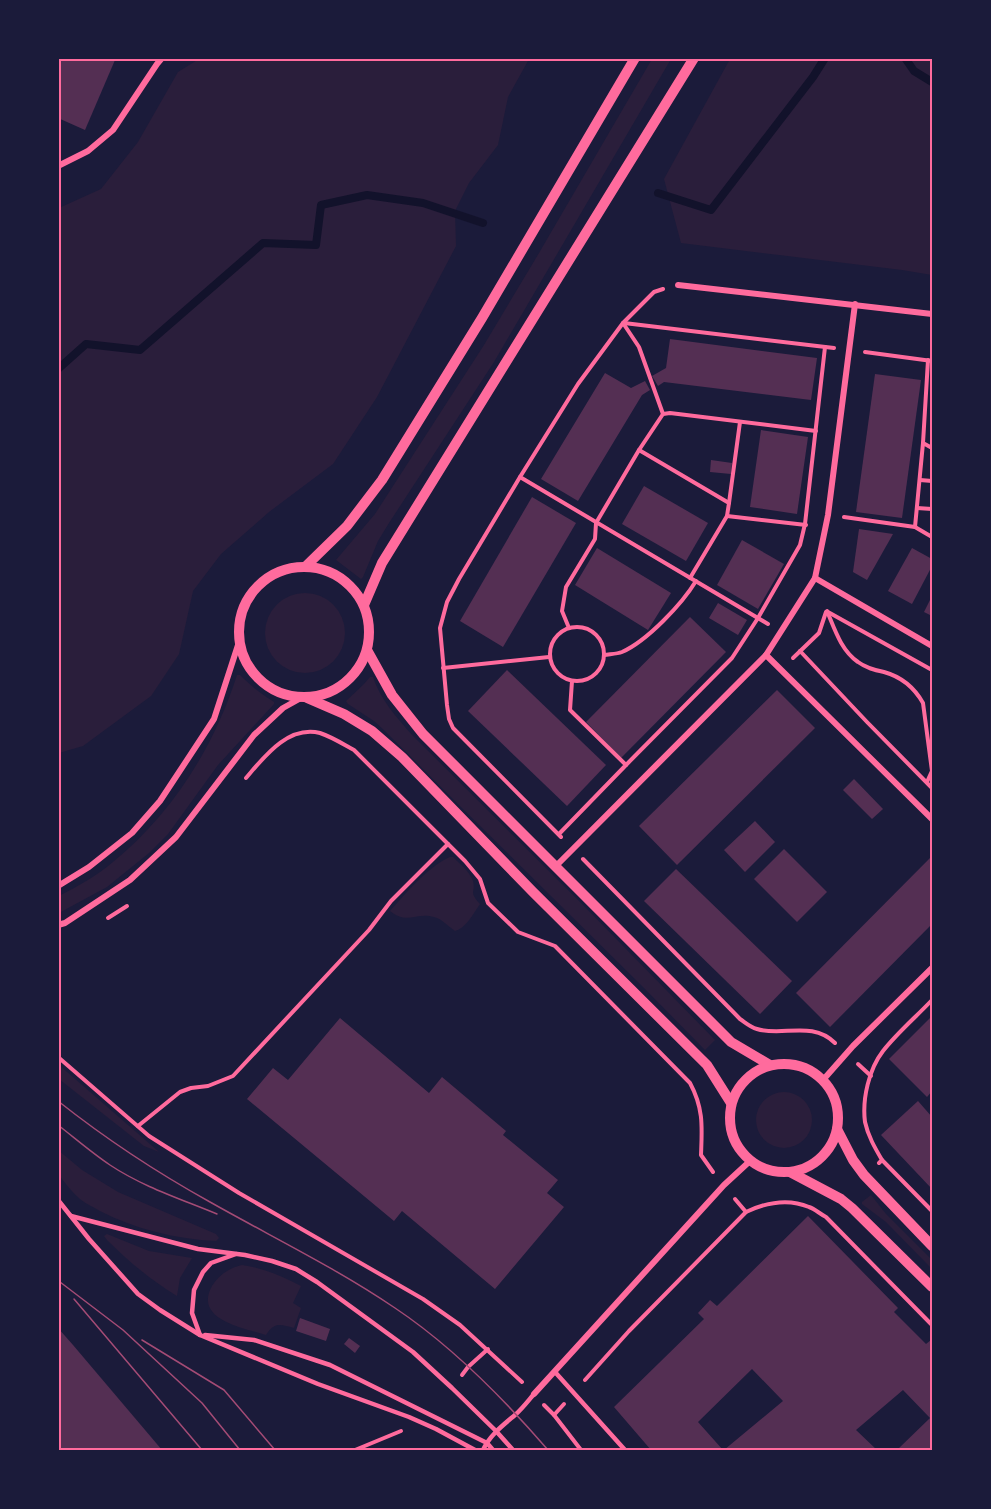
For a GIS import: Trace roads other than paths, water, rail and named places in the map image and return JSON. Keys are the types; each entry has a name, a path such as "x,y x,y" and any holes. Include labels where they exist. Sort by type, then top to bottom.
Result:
{"street":[{"path":"58,166 88,151 112,130 162,58"},
{"path":"306,566 347,526 382,480 488,308 635,58"},
{"path":"364,605 382,563 694,58"},
{"path":"678,285 933,314"},
{"path":"555,867 766,656 815,578 828,515 855,304"},
{"path":"58,925 65,923 130,880 176,837 254,735 284,708 304,698 322,695 338,688 361,665 370,635 364,605 350,585 329,572 306,566 287,569 270,576 255,588 244,604 239,623 239,642 244,659 254,674 267,687 283,695 304,698 344,714 372,731 402,757 533,892 707,1065 731,1103"},
{"path":"815,578 933,646"},
{"path":"58,886 89,867 132,833 160,801 214,719 239,642"},
{"path":"367,650 392,695 423,734 731,1042 770,1065"},
{"path":"766,656 933,819"},
{"path":"823,1080 853,1046 933,968"},
{"path":"790,1172 806,1167 820,1158 831,1145 837,1130 837,1107 832,1093 823,1080 812,1071 798,1066 770,1065 746,1079 739,1086 731,1103 729,1118 736,1145 750,1161 763,1168 790,1172 847,1203 933,1287"},
{"path":"837,1130 864,1176 933,1246"},
{"path":"534,1394 724,1185 750,1161"}],"lane":[{"path":"58,1200 138,1294 200,1335 318,1384 409,1417 475,1450"},
{"path":"71,1216 198,1249 238,1253 296,1269 412,1352 452,1388 513,1450"},
{"path":"200,1335 192,1312 194,1290 203,1272 211,1263 238,1253"},
{"path":"200,1335 255,1340 330,1365 487,1443 493,1450"},
{"path":"555,1372 625,1450"},
{"path":"483,1450 496,1431 517,1414 534,1394"}],"waterway":[{"path":"658,193 711,210 813,77 825,58"},
{"path":"905,58 914,71 932,82"},
{"path":"58,369 86,344 140,350 263,243 316,245 321,205 367,195 423,203 483,223"}],"tram line":[{"path":"58,1101 113,1142 170,1179 350,1279 395,1308 457,1356 514,1412 548,1450"},
{"path":"58,1125 123,1173 162,1192 217,1214"},
{"path":"60,1282 123,1330 202,1403 240,1450"},
{"path":"74,1299 202,1450"},
{"path":"142,1340 224,1390 275,1450"}]}
